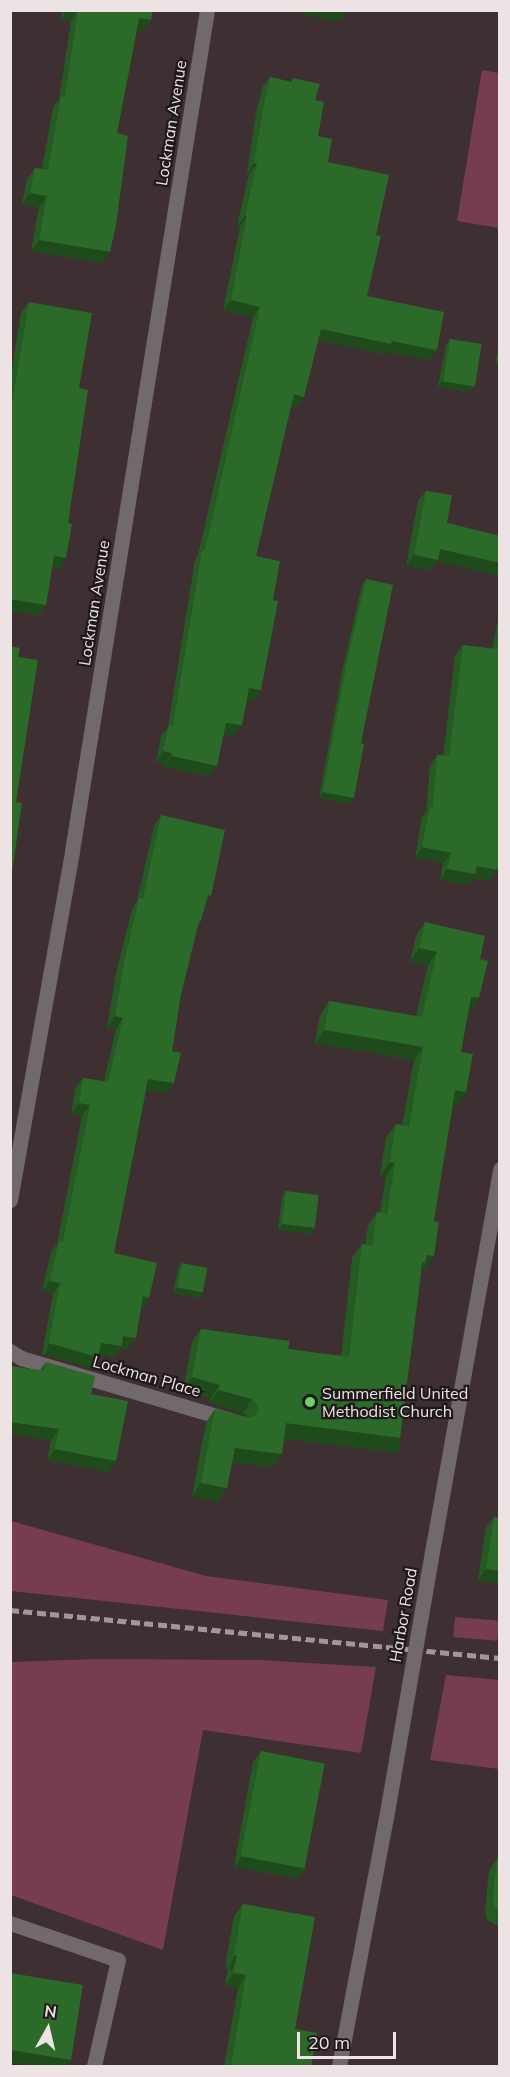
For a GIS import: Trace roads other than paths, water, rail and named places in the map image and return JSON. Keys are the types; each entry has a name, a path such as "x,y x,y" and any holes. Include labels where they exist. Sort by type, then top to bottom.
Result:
{"street":[{"name":"Lockman Avenue","path":"10,1200 72,851 207,10"},
{"name":"Harbor Road","path":"339,2067 386,1818 500,1169"},
{"name":"Lockman Place","path":"10,1351 21,1358 240,1422"},
{"path":"10,1923 118,1960 94,2067"}],"railway":[{"path":"10,1610 500,1658"}],"place":[{"name":"Summerfield United Methodist Church","path":"310,1402"}]}
